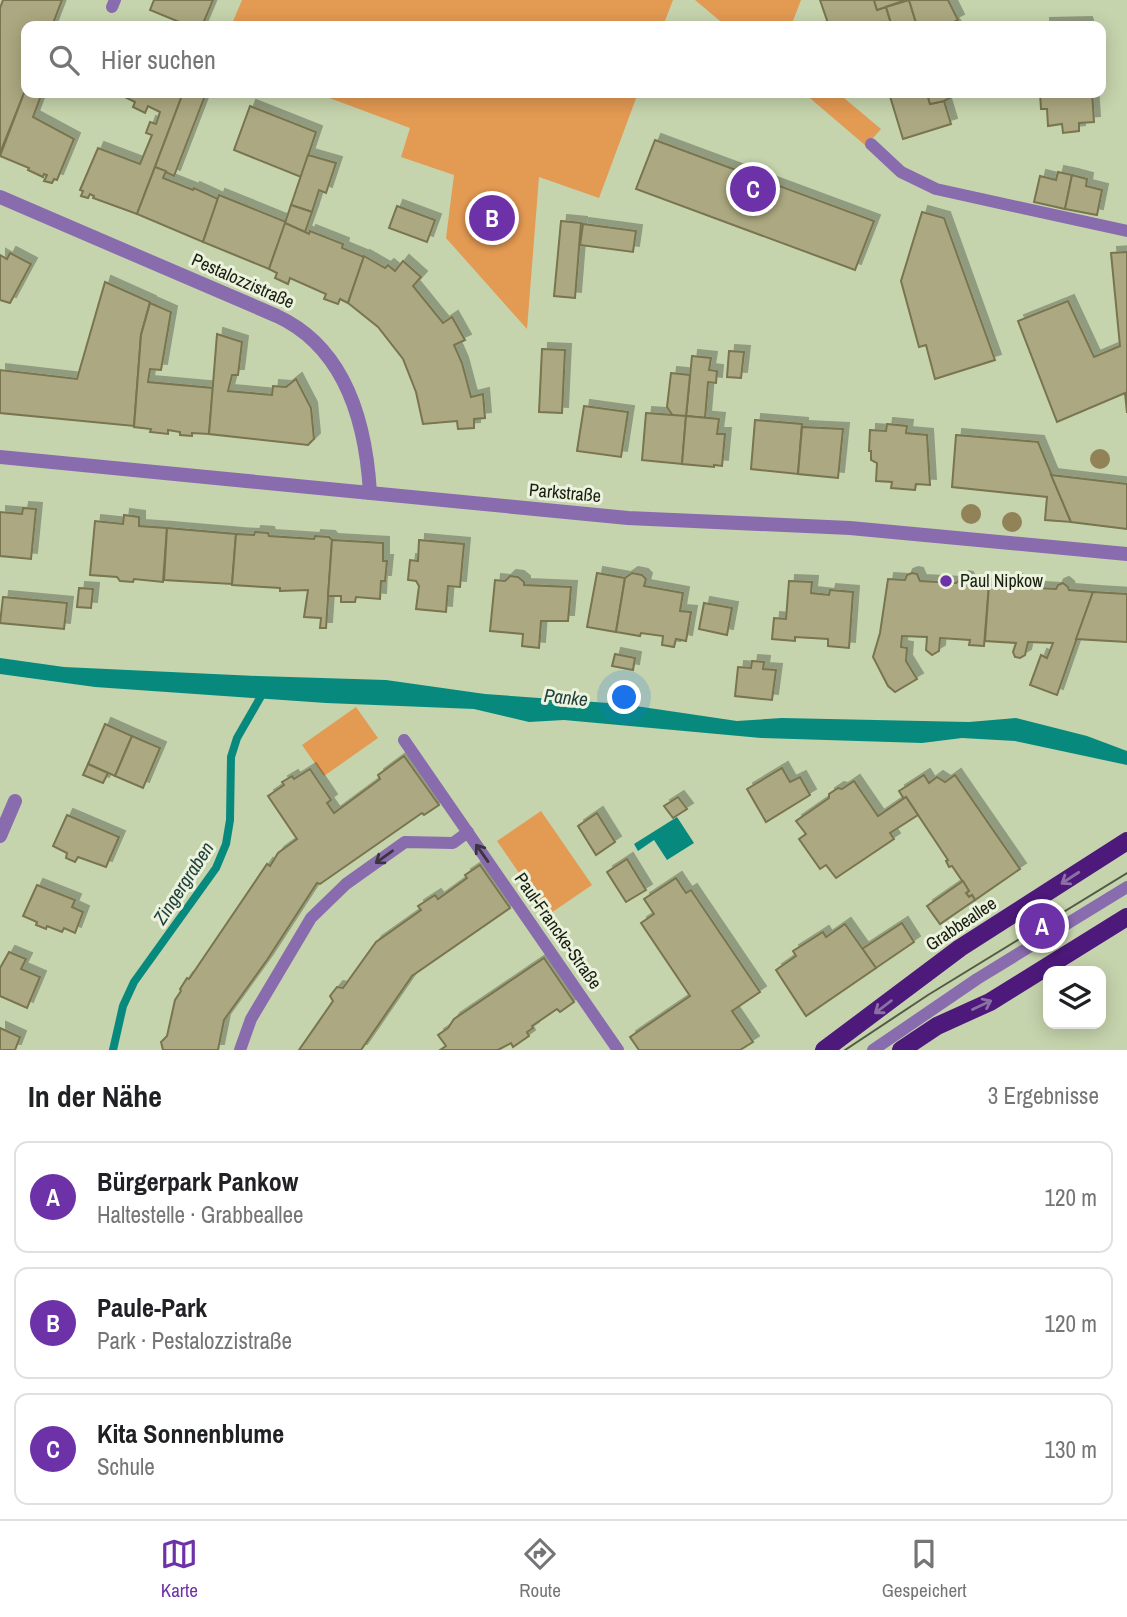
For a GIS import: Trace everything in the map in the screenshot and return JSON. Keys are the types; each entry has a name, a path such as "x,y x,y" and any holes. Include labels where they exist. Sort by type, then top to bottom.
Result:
{"main road":[{"name":"Grabbeallee","path":"824,1050 960,948 1127,841"},
{"path":"901,1050 936,1026 990,1002 1127,917"}],"street":[{"name":"Pestalozzistraße","path":"0,197 277,316 316,341 328,354 344,381 363,432 369,460 370,493"},
{"name":"Parkstraße","path":"0,457 628,518 850,527 1127,554"},
{"path":"0,836 15,801"}],"lane":[{"path":"871,144 901,172 936,189 1127,231"},
{"name":"Paul-Francke-Straße","path":"404,740 618,1050"},
{"path":"240,1050 251,1019 311,918 346,884 405,842 453,843 468,832"},
{"path":"873,1050 977,978 1127,887"}],"shaded area":[{"path":"242,0 673,0 665,21 233,21"},
{"path":"695,0 801,0 793,21 720,21"},
{"path":"329,98 636,98 599,198 539,177 527,329 446,238 454,175 401,157 410,128"},
{"path":"810,98 844,98 881,129 866,146"},
{"path":"356,707 378,738 324,776 302,745"},
{"path":"541,811 592,885 548,915 497,841"}],"water":[{"path":"0,658 64,667 386,680 485,694 622,704 737,721 782,718 969,722 1016,718 1087,736 1127,751 1127,765 1015,741 962,738 922,743 761,738 564,720 529,722 474,709 326,703 95,687 0,674"},
{"path":"677,817 694,843 667,860 654,840 638,851 634,844"}],"building":[{"path":"3,0 62,0 54,21 21,21 22,98 0,153 0,8"},
{"path":"154,0 213,0 204,21 177,21 150,10"},
{"path":"820,0 874,0 877,10 886,7 890,21 827,21"},
{"path":"874,0 906,0 877,10"},
{"path":"909,0 915,21 890,21 886,7"},
{"path":"909,0 948,0 958,20 956,21 915,21"},
{"path":"22,98 40,98 33,117 74,139 57,180 54,179 52,183 44,181 47,175 44,174 43,177 0,156"},
{"path":"127,98 181,98 137,214 93,198 90,194 88,198 81,196 83,191 80,190 98,148 140,164 152,135 146,133 150,122 156,124 160,112 148,106 145,113 133,107 135,102"},
{"path":"181,98 204,98 174,176 155,167"},
{"path":"891,98 928,98 930,104 944,101 951,124 903,139"},
{"path":"928,98 950,98 944,101 930,104"},
{"path":"1040,98 1092,98 1094,122 1079,123 1079,131 1063,133 1062,124 1048,126 1047,109 1041,109"},
{"path":"250,106 316,132 301,177 234,150"},
{"path":"655,140 874,221 855,270 636,189"},
{"path":"308,155 336,163 326,193 319,190 312,212 291,205"},
{"path":"155,167 166,171 163,178 218,199 203,242 137,214"},
{"path":"1058,172 1072,175 1065,209 1034,202 1040,176 1056,180"},
{"path":"1072,175 1087,179 1086,186 1102,190 1097,215 1065,209"},
{"path":"219,195 286,222 269,269 203,242"},
{"path":"291,205 312,212 305,232 285,223"},
{"path":"397,206 435,220 427,242 389,228"},
{"path":"922,212 944,218 995,360 935,379 926,345 919,347 901,281"},
{"path":"561,221 581,223 575,298 554,296"},
{"path":"285,223 309,234 310,231 343,244 342,248 364,257 348,303 340,299 338,304 324,299 326,294 290,278 288,284 275,278 277,273 269,269"},
{"path":"583,224 636,231 633,252 580,245"},
{"path":"1127,252 1127,413 1125,393 1057,422 1018,321 1068,301 1094,357 1120,346 1111,253"},
{"path":"10,253 31,264 10,303 0,300 0,255 7,259"},
{"path":"364,256 385,268 388,265 395,271 403,261 421,277 413,286 443,323 452,317 465,340 454,345 471,397 483,394 485,418 474,419 474,428 458,429 457,421 423,424 416,392 403,359 378,327 348,303"},
{"path":"105,282 150,302 141,335 134,426 0,413 0,370 77,379"},
{"path":"150,303 171,312 161,370 150,369 148,382 213,388 209,434 180,435 180,432 168,430 168,434 134,427 141,335"},
{"path":"217,334 242,342 238,375 232,375 228,391 272,395 273,386 286,387 296,379 311,408 314,439 308,445 209,434"},
{"path":"542,349 565,350 562,413 539,412"},
{"path":"729,351 744,352 741,378 727,377"},
{"path":"692,356 711,358 709,370 717,371 716,383 708,382 705,418 686,416"},
{"path":"671,373 690,375 686,416 673,416 667,407"},
{"path":"584,406 628,412 621,457 577,451"},
{"path":"646,413 686,416 682,464 642,460"},
{"path":"686,416 719,419 717,434 725,434 722,466 682,464"},
{"path":"755,420 802,424 798,474 751,469"},
{"path":"887,424 907,426 906,433 927,435 930,485 916,484 915,490 891,488 892,482 876,481 877,463 871,460 869,451 870,430 886,431"},
{"path":"802,427 843,429 838,478 798,474"},
{"path":"956,435 1038,442 1071,522 1045,520 1047,497 952,487"},
{"path":"1051,475 1127,484 1127,529 1071,522"},
{"path":"23,508 36,509 31,559 0,556 0,512 22,514"},
{"path":"124,515 139,517 139,526 167,528 163,582 134,579 133,582 120,581 117,577 90,575 95,521 123,524"},
{"path":"167,528 236,534 232,584 164,580"},
{"path":"255,532 268,533 269,536 314,539 315,536 329,537 332,540 326,628 320,628 321,618 304,617 308,590 280,591 280,588 232,585 236,534 254,535"},
{"path":"332,540 383,543 383,561 387,561 385,581 381,581 380,599 356,597 355,602 341,602 341,596 328,596"},
{"path":"419,540 464,544 460,587 448,586 446,612 416,609 419,586 416,581 408,580 410,560 418,561"},
{"path":"597,573 625,578 616,632 587,627"},
{"path":"632,573 642,575 646,579 644,586 683,593 680,611 691,612 686,641 676,639 674,647 662,645 663,636 616,632 625,578"},
{"path":"917,574 920,581 956,583 963,577 967,578 970,584 989,585 984,646 969,645 970,640 940,638 939,651 932,655 926,650 927,637 902,636 901,647 907,648 906,661 917,679 895,692 888,686 873,657 880,633 888,579 905,580 907,575"},
{"path":"510,576 518,577 524,585 571,587 568,621 541,621 539,648 522,646 523,634 490,631 495,580 505,581"},
{"path":"1013,579 1020,582 1021,587 1056,589 1063,583 1069,590 1093,592 1057,695 1030,685 1041,655 1047,658 1053,643 1028,642 1025,655 1020,658 1015,657 1013,652 1016,643 985,641 989,585 1007,586"},
{"path":"789,581 812,582 811,593 829,595 830,590 853,592 849,648 828,646 828,639 772,639 774,618 786,619"},
{"path":"79,588 93,589 91,608 77,607"},
{"path":"1093,592 1127,594 1127,642 1076,639"},
{"path":"3,597 67,603 64,629 0,623"},
{"path":"704,603 732,608 727,635 699,629"},
{"path":"615,654 635,658 633,670 612,666"},
{"path":"752,661 764,662 763,669 776,670 772,700 735,696 738,667 751,668"},
{"path":"105,724 132,736 115,776 88,764"},
{"path":"132,736 160,748 143,788 115,776"},
{"path":"404,756 439,805 424,815 422,813 320,884 317,883 224,1020 218,1050 163,1050 161,1042 167,1036 180,989 267,864 270,866 278,853 297,839 268,796 284,785 282,782 292,776 294,779 310,769 331,800 327,803 334,813 380,779 378,775"},
{"path":"88,764 108,773 103,783 83,775"},
{"path":"782,768 790,782 800,777 810,795 766,822 747,789"},
{"path":"924,775 929,783 937,777 945,782 955,775 1020,869 975,900 972,895 969,897 966,893 969,891 952,866 949,867 946,861 948,860 906,797 904,799 899,791"},
{"path":"854,781 878,816 906,797 918,815 890,833 894,839 836,878 826,865 820,869 799,839 806,834 796,821 829,798 829,794"},
{"path":"678,797 687,809 673,818 664,806"},
{"path":"597,813 615,842 596,855 578,826"},
{"path":"67,815 119,837 106,867 78,857 75,862 66,858 67,853 53,846"},
{"path":"627,859 646,890 626,902 607,872"},
{"path":"480,865 510,908 412,976 361,1050 299,1050 333,1001 330,996 337,987 343,988 376,942 421,910 418,906 435,895 438,899"},
{"path":"676,878 686,893 691,890 760,992 732,1011 753,1042 740,1050 639,1050 630,1037 690,996 641,923 654,914 644,899"},
{"path":"963,881 969,891 966,893 969,897 972,895 975,900 940,924 927,906"},
{"path":"37,885 75,900 72,907 83,912 75,933 64,928 62,932 47,926 46,929 23,916"},
{"path":"902,923 914,942 876,968 862,949"},
{"path":"845,924 876,968 806,1016 776,970 796,956 793,951 823,932 826,937"},
{"path":"9,952 26,959 21,969 40,977 27,1008 0,996 0,968"},
{"path":"544,958 574,1002 560,1012 557,1009 532,1026 527,1032 529,1036 513,1047 511,1043 498,1050 440,1050 446,1046 438,1035 448,1028 454,1019"},
{"path":"0,1028 20,1037 15,1050 0,1050"}],"waterway":[{"name":"Zingergraben","path":"113,1050 123,1006 134,982 216,868 226,844 230,820 231,757 237,738 264,691"}],"tram line":[{"path":"845,1050 928,995 1127,873"}],"place":[{"name":"Kita Sonnenblume","path":"753,189"},
{"name":"Paule-Park","path":"492,218"},
{"name":"Paul Nipkow","path":"946,581"},
{"name":"Bürgerpark Pankow","path":"1042,926"}],"water label":[{"name":"Panke","path":"566,697"}]}
